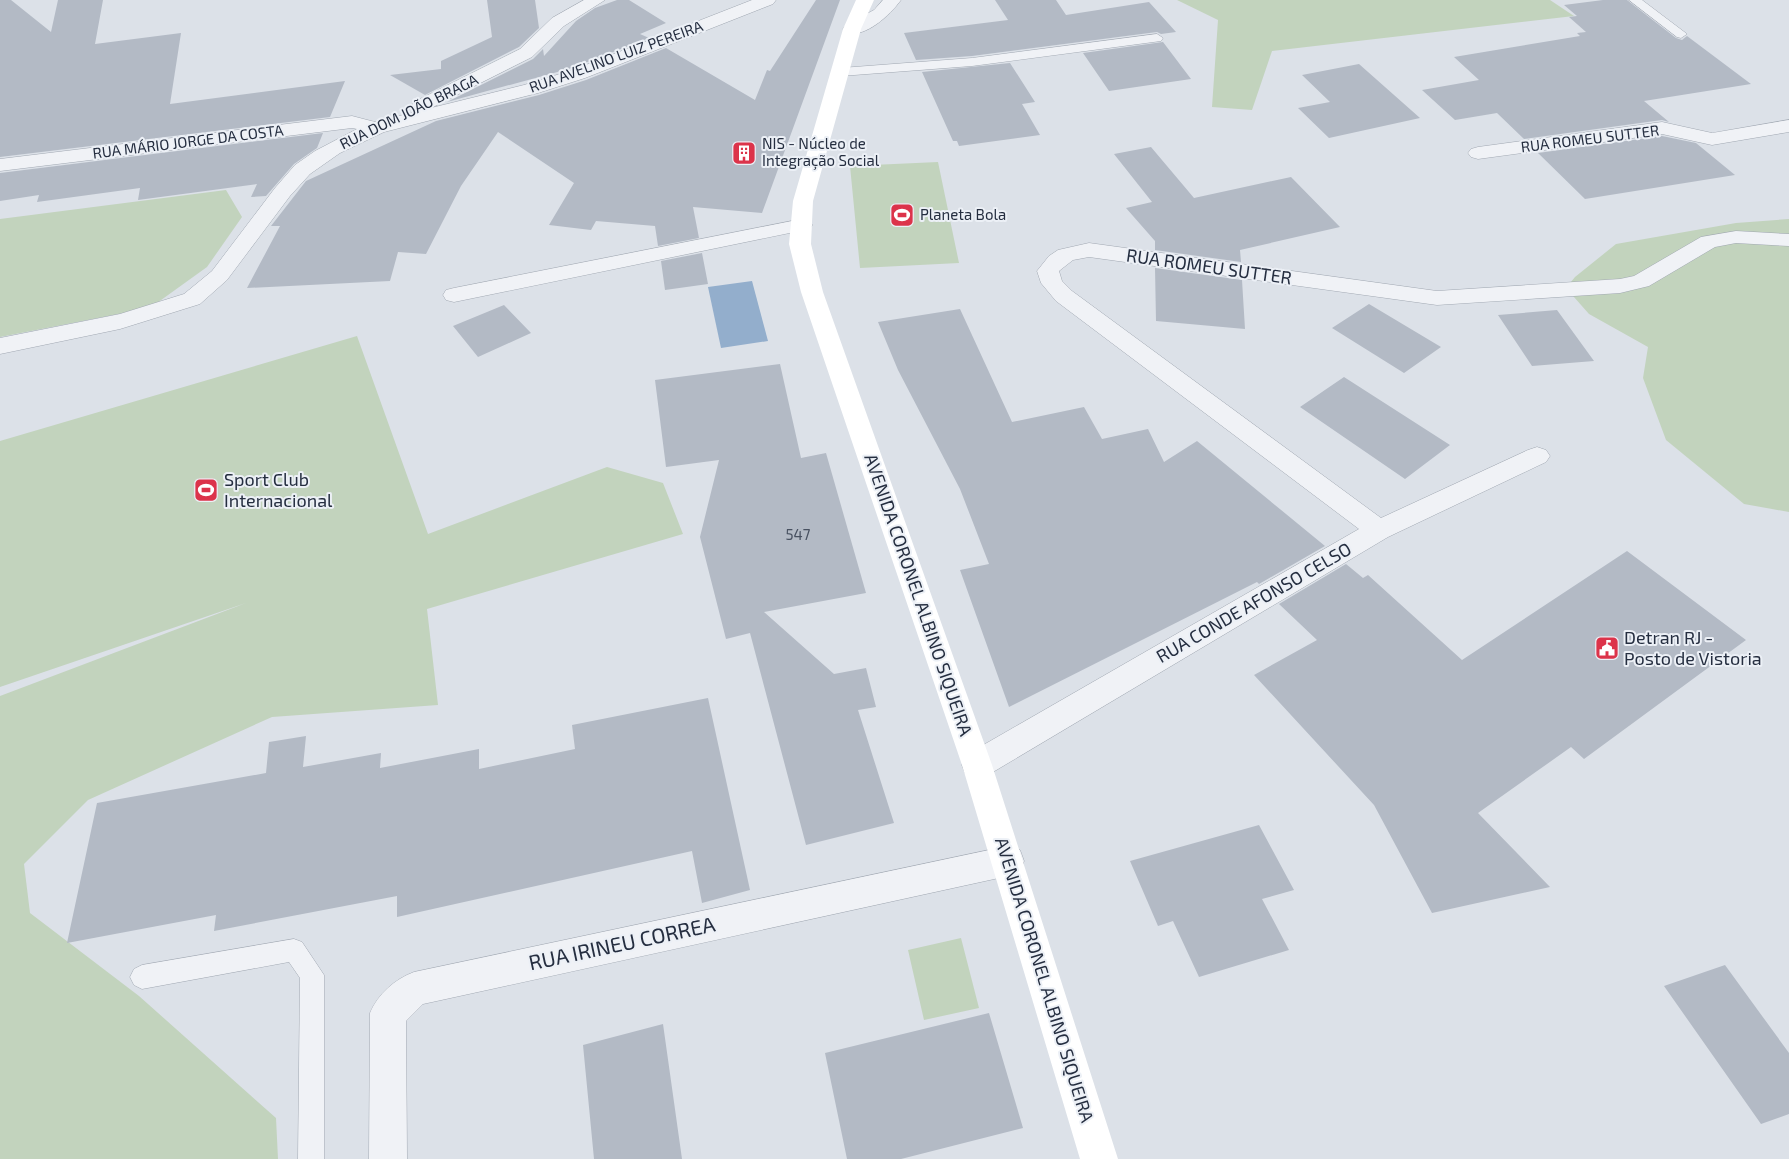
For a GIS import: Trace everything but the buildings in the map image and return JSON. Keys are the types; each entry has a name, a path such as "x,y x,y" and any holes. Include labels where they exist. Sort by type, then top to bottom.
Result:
{"main road":[{"name":"AVENIDA CORONEL ALBINO SIQUEIRA","path":"865,0 852,29 803,201 800,244 812,292 977,765 1099,1159"}],"street":[{"name":"RUA DOM JOÃO BRAGA","path":"0,346 131,319 191,299 214,281 240,250 270,206 296,175 341,143 526,54 558,22 596,0"},
{"name":"RUA AVELINO LUIZ PEREIRA","path":"375,128 531,89 571,77 767,0"},
{"path":"852,29 880,14 892,0"},
{"name":"RUA MÁRIO JORGE DA COSTA","path":"0,165 352,122 375,128"},
{"name":"RUA ROMEU SUTTER","path":"1478,153 1662,128 1712,139 1789,126"},
{"path":"454,295 802,225"},
{"name":"RUA ROMEU SUTTER","path":"1379,530 1064,296 1052,283 1048,271 1055,260 1067,253 1089,250 1437,298 1620,286 1641,281 1708,242 1736,237 1789,240"},
{"name":"RUA CONDE AFONSO CELSO","path":"977,765 1379,530 1537,456"},
{"name":"RUA IRINEU CORREA","path":"388,1159 388,1013 414,989 1008,861"}],"lane":[{"path":"1635,0 1681,34"},
{"path":"841,72 972,62 1157,38"},
{"path":"142,976 294,950 312,975 311,1159"}],"green space":[{"path":"1177,0 1550,0 1574,16 1272,51 1252,110 1212,107 1218,20"},
{"name":"Planeta Bola","path":"938,162 959,263 860,268 850,166"},
{"path":"226,190 242,217 207,267 150,308 0,337 0,219"},
{"path":"1789,219 1789,512 1744,504 1666,440 1643,378 1648,347 1589,314 1566,288 1575,277 1616,244 1736,223"},
{"path":"357,336 428,534 607,467 663,483 683,534 427,609 438,705 272,717 88,800 24,864 30,913 139,996 276,1118 278,1159 0,1159 0,696 246,603 0,687 0,441"},
{"path":"961,938 979,1008 924,1020 908,950"}],"water":[{"path":"752,281 768,341 721,348 708,287"}],"place":[{"name":"NIS - Núcleo de Integração Social","path":"744,153"},
{"name":"Planeta Bola","path":"902,215"},
{"name":"Sport Club Internacional","path":"206,490"},
{"name":"Detran RJ - Posto de Vistoria","path":"1607,648"}]}
